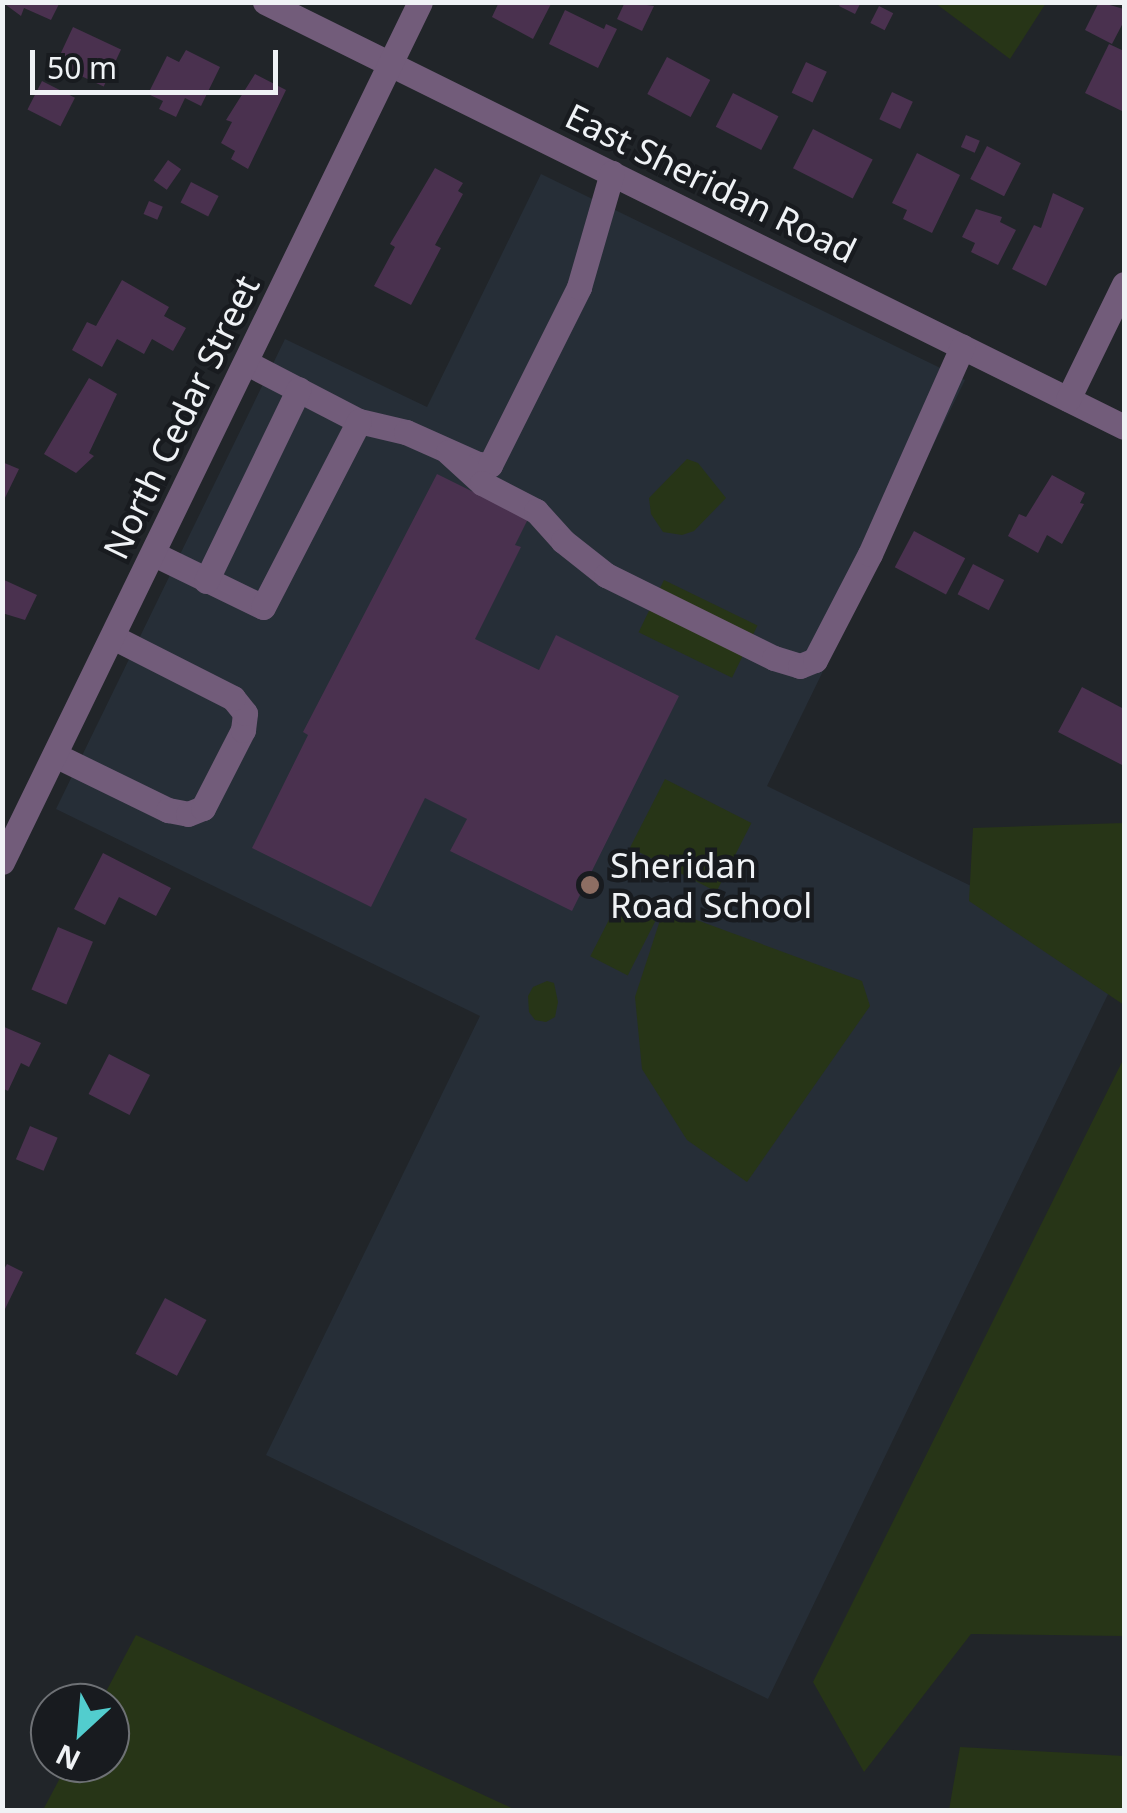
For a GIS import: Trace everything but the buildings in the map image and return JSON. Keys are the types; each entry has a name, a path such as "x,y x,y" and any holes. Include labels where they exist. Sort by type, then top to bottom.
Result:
{"street":[{"name":"East Sheridan Road","path":"266,2 1124,427"},
{"name":"North Cedar Street","path":"2,862 420,2"},
{"path":"247,364 359,420 406,432 478,464 490,465 579,287 612,173"},
{"path":"1068,399 1124,284"},
{"path":"448,452 482,484 536,510 563,541 606,575 774,658 800,666 816,660 861,572 962,347"},
{"path":"206,581 298,389"},
{"path":"154,554 256,606 268,602 359,420"},
{"path":"55,754 168,810 188,814 203,808 243,730 245,713 233,698 113,637"}],"shaded area":[{"name":"Sheridan Road School","path":"541,174 965,380 767,786 1124,961 768,1699 266,1455 480,1016 56,809 285,339 427,407"}],"green space":[{"path":"935,3 1046,3 1010,59"},
{"path":"687,459 698,463 726,498 694,531 682,535 663,532 651,514 649,498"},
{"path":"664,580 757,626 732,678 639,632"},
{"path":"665,779 751,823 716,892 630,848"},
{"path":"1124,823 1124,1005 969,901 973,828"},
{"path":"618,902 655,921 628,975 590,956"},
{"path":"664,908 862,981 870,1006 747,1182 687,1140 642,1069 635,997"},
{"path":"547,981 554,983 558,1002 555,1017 546,1022 535,1020 529,1012 528,996 533,987"},
{"path":"1124,1058 1124,1636 971,1634 864,1772 813,1682"},
{"path":"136,1635 516,1810 43,1810 57,1783 130,1783 130,1683 111,1683"},
{"path":"960,1747 1124,1756 1124,1810 949,1810"}],"place":[{"name":"Sheridan Road School","path":"590,885"}]}
